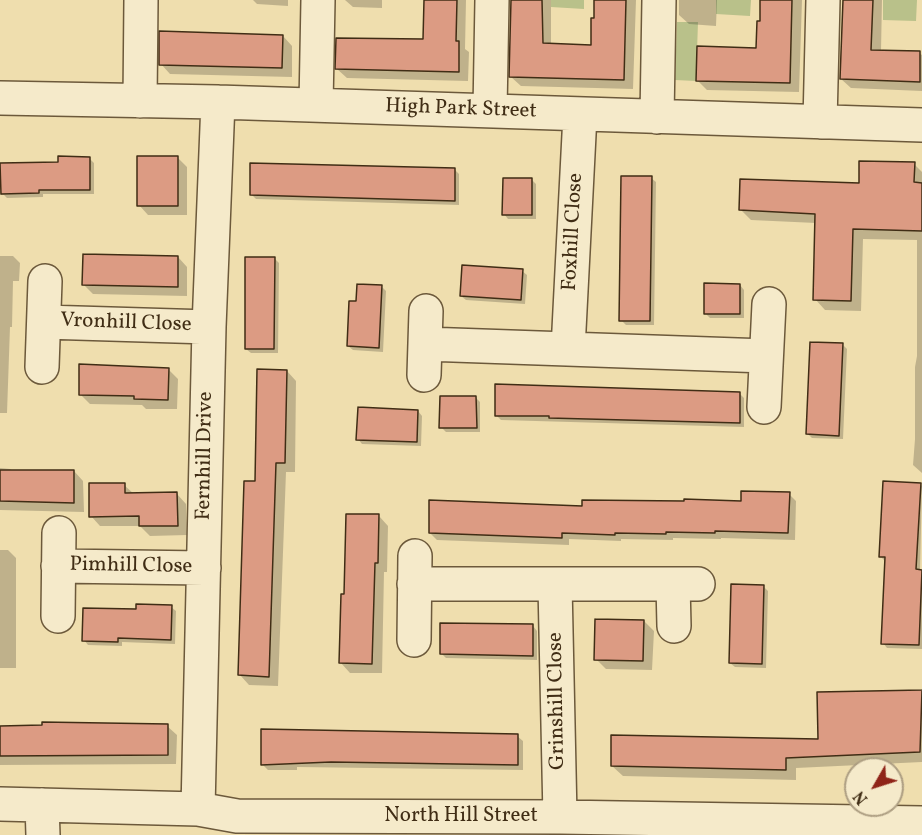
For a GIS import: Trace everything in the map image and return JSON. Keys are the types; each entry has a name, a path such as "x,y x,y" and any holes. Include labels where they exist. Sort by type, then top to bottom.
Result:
{"street":[{"path":"140,101 141,0"},
{"path":"316,105 318,0"},
{"path":"490,110 492,0"},
{"path":"657,117 658,0"},
{"path":"820,122 823,0"},
{"name":"High Park Street","path":"0,98 218,102 922,125"},
{"name":"Fernhill Drive","path":"198,809 209,327 218,102"},
{"name":"Foxhill Close","path":"568,349 580,115"},
{"name":"Vronhill Close","path":"42,367 45,281"},
{"path":"764,407 769,304"},
{"path":"426,311 424,359 568,349 766,356"},
{"name":"Vronhill Close","path":"44,322 209,327"},
{"name":"Pimhill Close","path":"58,616 59,532"},
{"name":"Pimhill Close","path":"58,566 204,568"},
{"path":"414,640 414,570 555,585 686,584 674,626"},
{"name":"Grinshill Close","path":"555,585 560,817"},
{"name":"North Hill Street","path":"0,804 42,820 198,809 237,826 560,817 761,828 922,823"}],"green space":[{"path":"551,0 584,0 584,9 551,7"},
{"path":"716,0 751,0 750,16 716,14"},
{"path":"883,0 917,0 916,21 883,20"},
{"path":"677,22 698,22 696,81 675,80"}],"building":[{"path":"424,0 457,0 456,41 459,41 459,72 335,69 336,38 423,39"},
{"path":"511,0 542,0 543,43 591,45 594,0 626,0 624,80 509,77"},
{"path":"760,0 792,0 790,83 696,81 697,46 756,48"},
{"path":"843,0 873,0 871,50 920,51 920,82 840,79"},
{"path":"159,31 283,35 282,68 159,65"},
{"path":"58,156 90,157 90,190 39,190 39,193 1,194 0,163 58,162"},
{"path":"137,156 178,156 178,206 137,206"},
{"path":"859,161 915,162 914,182 922,183 922,231 853,229 851,301 813,300 815,214 739,210 740,179 859,183"},
{"path":"250,163 455,168 455,201 250,195"},
{"path":"621,176 652,176 650,321 619,321"},
{"path":"503,178 532,178 532,215 502,215"},
{"path":"83,254 178,256 178,287 82,285"},
{"path":"245,257 275,257 274,349 245,349"},
{"path":"462,265 523,269 521,300 460,296"},
{"path":"704,283 740,284 740,314 704,314"},
{"path":"357,284 382,285 379,348 347,346 349,301 356,301"},
{"path":"810,342 843,343 839,436 806,434"},
{"path":"79,364 169,368 168,400 134,399 134,396 79,395"},
{"path":"257,369 287,370 285,463 276,463 269,677 238,675 244,481 255,481"},
{"path":"495,384 740,392 740,423 495,416"},
{"path":"440,396 476,396 477,428 439,428"},
{"path":"358,407 418,410 417,442 356,440"},
{"path":"0,470 74,470 74,503 0,501"},
{"path":"883,481 921,483 916,569 922,570 919,645 881,644 885,557 879,557"},
{"path":"89,483 125,483 125,493 177,492 178,526 139,526 139,516 89,517"},
{"path":"741,491 790,492 788,533 715,531 715,533 666,532 666,534 615,533 615,535 562,533 562,538 429,533 429,500 582,506 582,500 741,501"},
{"path":"346,514 379,514 372,664 339,663"},
{"path":"731,584 764,585 762,664 729,663"},
{"path":"136,604 172,605 171,640 118,638 118,642 82,641 83,608 136,609"},
{"path":"595,619 644,620 643,661 594,660"},
{"path":"440,623 533,624 533,656 440,654"},
{"path":"922,690 920,752 786,758 786,770 611,766 611,735 818,739 817,692"},
{"path":"42,722 168,724 168,755 0,756 0,726 42,725"},
{"path":"261,729 518,734 518,765 331,762 261,765"}]}
